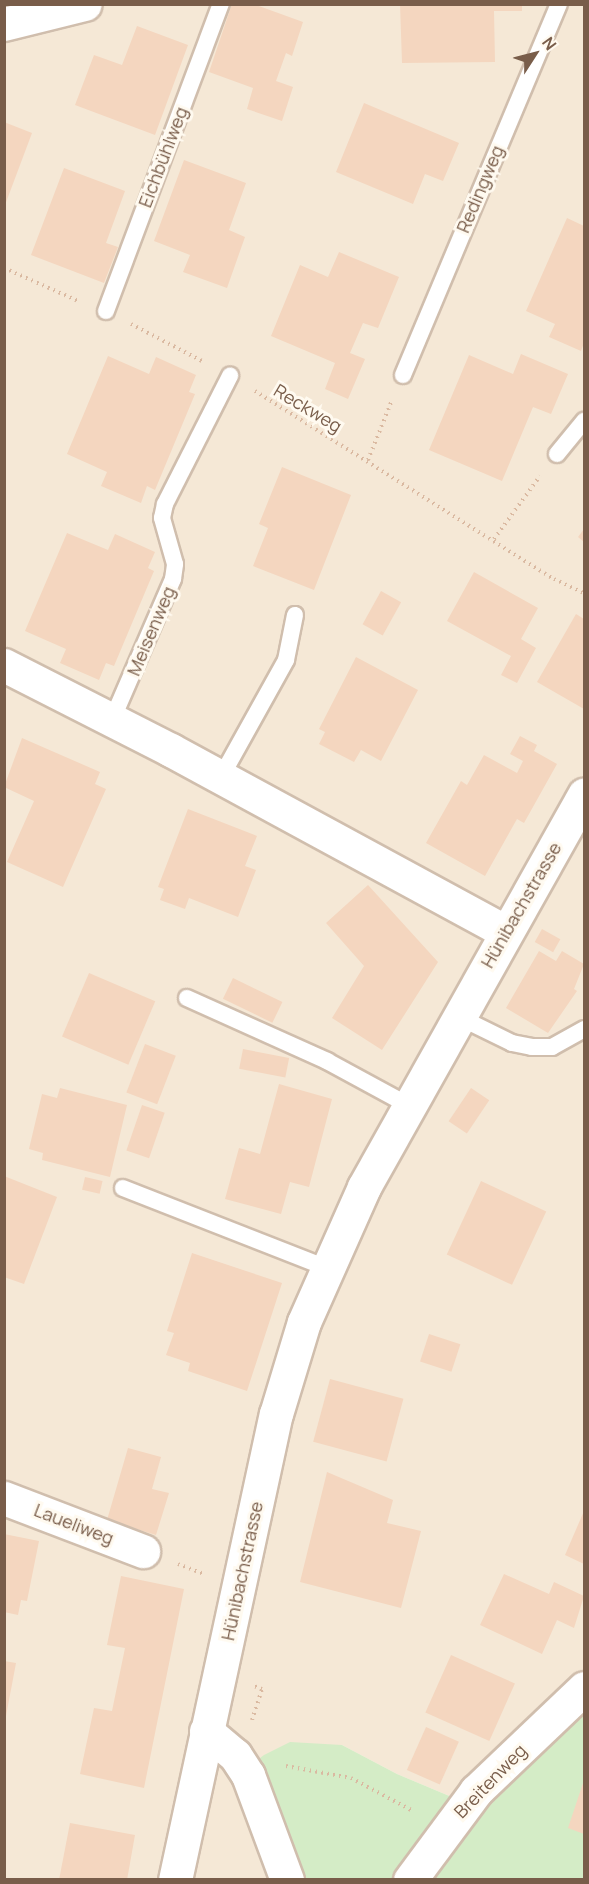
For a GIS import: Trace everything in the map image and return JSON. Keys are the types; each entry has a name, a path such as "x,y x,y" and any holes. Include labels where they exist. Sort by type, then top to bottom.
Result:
{"street":[{"path":"4,24 85,4"},
{"path":"4,666 221,777 506,932"},
{"name":"Hünibachstrasse","path":"175,1880 276,1414 304,1322 325,1267 408,1105 585,795"},
{"name":"Laueliweg","path":"4,1498 143,1551"},
{"name":"Breitenweg","path":"410,1880 448,1824 476,1791 583,1692"},
{"path":"206,1731 236,1755 248,1775 286,1880"}],"lane":[{"name":"Eichbühlweg","path":"106,311 221,4"},
{"name":"Redingweg","path":"403,375 559,4"},
{"name":"Meisenweg","path":"112,720 173,579 175,564 162,518 165,504 230,376"},
{"path":"557,454 585,421"},
{"path":"221,777 286,660 295,615"},
{"path":"187,998 327,1061 408,1105"},
{"path":"458,1016 512,1043 532,1047 552,1047 585,1029"},
{"path":"123,1188 325,1267"}],"path":[{"name":"Reckweg","path":"4,268 106,311 230,376 368,460 554,579 585,593"},
{"path":"368,460 403,375"},
{"path":"494,539 557,454"},
{"path":"143,1551 239,1587"},
{"path":"278,1764 351,1778 414,1812 448,1824"}],"shaded area":[{"path":"5,5 584,5 584,1696 466,1803 397,1774 342,1745 287,1879 5,1880"}],"green space":[{"path":"584,1696 584,1879 287,1879 244,1770 264,1755 290,1742 342,1745 397,1774 466,1803"}],"building":[{"path":"232,4 253,4 303,22 292,56 286,53 276,81 293,87 282,121 247,109 253,88 209,72"},
{"path":"400,4 522,4 522,11 494,11 495,62 402,63"},
{"path":"137,26 188,45 155,135 75,105 94,55 122,65"},
{"path":"364,103 459,143 443,181 425,174 413,204 336,172"},
{"path":"4,122 32,133 5,205 4,205"},
{"path":"184,160 246,183 229,230 245,237 227,288 183,272 190,255 154,241"},
{"path":"64,168 125,191 106,243 118,247 104,283 31,255"},
{"path":"567,218 584,226 584,343 581,351 549,337 555,324 526,311"},
{"path":"339,252 399,277 378,328 363,323 350,353 365,359 348,399 325,389 335,363 271,336 300,265 328,277"},
{"path":"521,354 568,374 551,414 533,407 502,481 429,450 469,355 513,374"},
{"path":"108,356 149,374 156,357 196,375 189,392 195,394 155,490 147,486 141,503 101,486 107,472 67,454"},
{"path":"282,467 351,495 314,590 253,566 268,528 259,524"},
{"path":"584,529 584,542 578,537"},
{"path":"67,533 108,550 115,534 155,552 148,568 154,571 114,666 106,663 99,680 60,663 66,649 25,631"},
{"path":"474,572 538,608 521,639 536,648 517,683 501,675 511,656 447,621"},
{"path":"381,591 401,602 383,635 363,624"},
{"path":"576,614 584,619 584,709 537,682"},
{"path":"356,657 418,690 381,761 361,750 354,762 319,744 325,732 319,729"},
{"path":"520,736 537,745 534,751 557,764 524,823 517,819 485,876 426,843 461,781 467,785 484,755 517,773 523,761 510,754"},
{"path":"22,738 100,772 95,784 106,789 63,887 7,862 34,801 4,787"},
{"path":"188,809 257,836 245,866 256,870 238,917 189,898 185,909 160,900 164,889 158,887"},
{"path":"368,885 438,962 382,1050 332,1018 364,966 326,923"},
{"path":"542,929 560,939 553,952 535,942"},
{"path":"539,951 556,961 562,951 584,964 574,989 577,991 548,1033 506,1008"},
{"path":"89,973 155,1001 128,1065 62,1037"},
{"path":"233,978 282,1002 272,1023 223,999"},
{"path":"145,1044 176,1056 157,1104 126,1093"},
{"path":"243,1049 289,1058 285,1078 239,1069"},
{"path":"279,1084 332,1099 309,1187 290,1182 281,1214 225,1199 239,1148 260,1154"},
{"path":"60,1088 127,1105 110,1177 42,1160 43,1153 29,1149 42,1094 57,1098"},
{"path":"471,1088 489,1100 467,1133 449,1121"},
{"path":"142,1105 165,1113 149,1158 126,1150"},
{"path":"4,1176 57,1197 24,1284 4,1277"},
{"path":"85,1177 103,1181 100,1194 82,1190"},
{"path":"481,1181 546,1211 512,1285 447,1254"},
{"path":"192,1253 282,1283 247,1391 188,1371 190,1363 166,1355 174,1333 167,1331"},
{"path":"429,1334 460,1344 451,1372 420,1362"},
{"path":"330,1379 403,1399 387,1461 313,1442"},
{"path":"128,1448 161,1457 152,1489 169,1493 156,1535 107,1520"},
{"path":"327,1472 393,1500 387,1523 421,1531 401,1608 300,1582"},
{"path":"584,1511 584,1564 565,1555"},
{"path":"4,1534 39,1541 27,1601 21,1600 18,1615 4,1612"},
{"path":"504,1574 549,1594 554,1582 584,1596 574,1628 557,1620 542,1654 480,1625"},
{"path":"121,1576 184,1589 144,1788 80,1774 94,1708 112,1711 125,1648 107,1645"},
{"path":"451,1655 515,1683 489,1741 425,1713"},
{"path":"4,1661 16,1663 6,1716 4,1716"},
{"path":"426,1727 459,1742 440,1785 407,1770"},
{"path":"584,1780 584,1834 568,1828"},
{"path":"70,1823 135,1835 127,1880 59,1880"}]}
